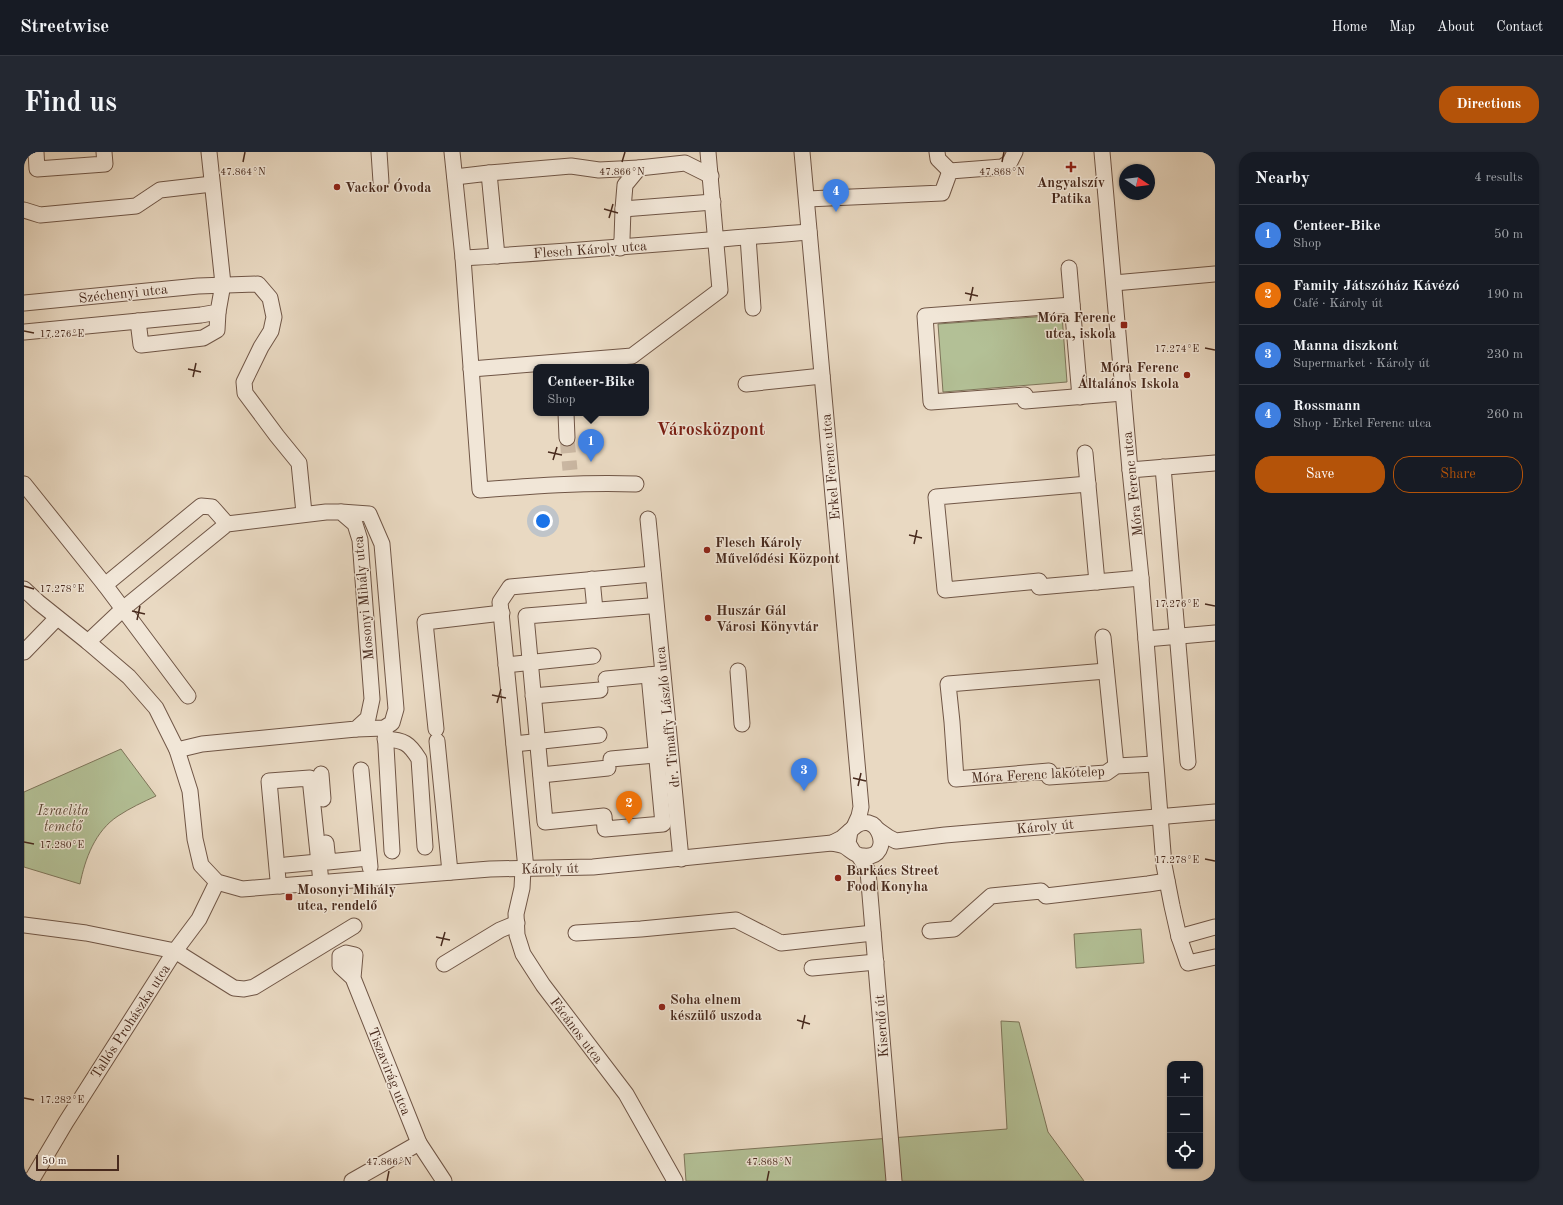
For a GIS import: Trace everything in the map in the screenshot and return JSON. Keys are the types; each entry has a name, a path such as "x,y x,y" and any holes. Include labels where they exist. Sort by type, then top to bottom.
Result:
{"street":[{"path":"36,152 37,169 105,164 104,152"},
{"path":"138,321 141,345 203,338 217,330 218,312 223,284 209,152"},
{"path":"379,152 381,182"},
{"path":"452,152 463,258 480,490 571,477 608,483 636,484"},
{"path":"563,364 632,356 720,290 708,152"},
{"name":"Erkel Ferenc utca","path":"802,152 861,807 865,818 876,828"},
{"path":"937,152 938,159 950,171 1002,168 1010,162 1016,152"},
{"name":"Móra Ferenc utca","path":"1102,152 1141,578 1164,865 1180,936 1188,963 1215,957"},
{"path":"455,177 570,166 598,170 639,168 685,163 711,176"},
{"path":"620,248 622,239 625,185 639,168"},
{"path":"806,199 942,193 950,171"},
{"path":"489,173 496,256"},
{"path":"24,210 40,215 136,206 160,190 212,184"},
{"path":"623,209 713,202"},
{"name":"Flesch Károly utca","path":"463,258 620,248 716,238 809,232"},
{"path":"748,237 753,308"},
{"path":"1069,268 1080,397"},
{"path":"1114,283 1215,274"},
{"name":"Széchenyi utca","path":"24,303 223,284 265,283 274,317 271,331 244,382 245,394 277,436 300,462 304,514"},
{"path":"1072,305 925,316 931,402 1025,394 1025,401 1123,393"},
{"path":"24,332 201,315 218,312"},
{"path":"471,369 533,366"},
{"path":"746,384 822,376"},
{"path":"566,416 567,438"},
{"path":"1085,453 1098,582"},
{"path":"1130,470 1215,463"},
{"path":"1163,467 1188,762"},
{"path":"24,484 124,608 188,696"},
{"path":"1088,484 936,498 945,590 1039,581 1040,587 1141,578"},
{"path":"105,585 201,506 212,507 227,524"},
{"path":"88,642 124,608 227,524 326,512 369,514 382,544 396,709 392,723 385,734 392,851"},
{"name":"Mosonyi Mihály utca","path":"340,512 355,524 360,540 372,699 368,718 356,730"},
{"name":"dr. Timaffy László utca","path":"648,519 653,574 656,674 664,754 681,859"},
{"path":"524,869 522,824 500,602 510,587 653,574"},
{"path":"592,580 596,610"},
{"path":"24,589 129,677 156,708 177,750 190,791 195,839 201,865 217,882 242,888 274,886 278,880 269,781 310,778 321,882"},
{"path":"545,822 526,616 649,606"},
{"path":"450,872 425,622 502,613"},
{"path":"24,652 57,618"},
{"path":"1146,639 1215,633"},
{"path":"1103,637 1116,766"},
{"path":"506,665 593,656"},
{"path":"738,671 742,724"},
{"name":"Móra Ferenc lakótelep","path":"1106,671 948,684 956,779 1049,771 1049,777 1106,773 1116,766 1155,764"},
{"path":"533,696 656,674"},
{"path":"177,750 202,744 356,730 385,734 412,747 419,759 425,847"},
{"path":"514,744 599,735"},
{"path":"522,824 604,816 605,830 663,824 664,754 541,775"},
{"path":"361,770 371,878"},
{"path":"321,774 328,862 368,858"},
{"name":"Erkel Ferenc utca","path":"852,829 859,816 861,807"},
{"name":"Károly út","path":"896,841 945,835 1215,812"},
{"path":"864,823 876,828 896,841 885,845 877,852 864,857 856,854 848,843 852,829 864,823"},
{"path":"876,828 882,840 877,852"},
{"name":"Károly út","path":"832,843 842,838 852,829"},
{"name":"Károly út","path":"274,886 450,872 593,867 832,843 843,845 856,854"},
{"name":"Kiserdő út","path":"877,852 868,871 894,1181"},
{"name":"Kiserdő út","path":"856,854 868,871"},
{"path":"286,865 318,862"},
{"name":"Fácános utca","path":"524,869 522,888 516,914 517,935 523,954 543,984 626,1094 675,1181"},
{"path":"930,931 954,929 991,896 1041,891 1046,896 1167,881"},
{"name":"Tallós Prohászka utca","path":"31,1181 66,1122 176,951 199,919 217,882"},
{"path":"576,933 641,929 736,920 781,943 873,933"},
{"path":"444,964 500,930 517,923"},
{"path":"24,925 86,933 176,951 234,988 244,990 254,987 354,926"},
{"path":"1180,936 1215,927"},
{"name":"Tiszavirág utca","path":"355,955 353,978 419,1143 444,1181"},
{"path":"812,968 876,962"},
{"path":"352,1181 419,1143"}],"green space":[{"path":"1062,315 1067,382 943,392 938,324"},
{"name":"Izraelita temető","path":"121,749 156,796 118,816 103,829 88,855 80,884 24,867 24,792"},
{"path":"1141,929 1144,963 1076,968 1074,934"},
{"path":"1001,1021 1019,1022 1048,1132 1084,1181 686,1181 684,1154 1007,1129"}],"tunnel":[{"path":"567,438 570,470"}],"place":[{"name":"Angyalszív Patika","path":"1071,167"},
{"name":"Vackor Óvoda","path":"337,187"},
{"name":"Rossmann","path":"836,212"},
{"name":"Móra Ferenc utca, iskola","path":"1124,325"},
{"name":"Móra Ferenc Általános Iskola","path":"1187,375"},
{"name":"Centeer-Bike","path":"591,462"},
{"name":"Flesch Károly Művelődési Központ","path":"707,550"},
{"name":"Huszár Gál Városi Könyvtár","path":"708,618"},
{"name":"Manna diszkont","path":"804,791"},
{"name":"Family Játszóház Kávézó","path":"629,824"},
{"name":"Barkács Street Food Konyha","path":"838,878"},
{"name":"Mosonyi Mihály utca, rendelő","path":"289,897"},
{"name":"Soha elnem készülő uszoda","path":"662,1007"}],"district":[{"name":"Városközpont","path":"711,429"}]}
